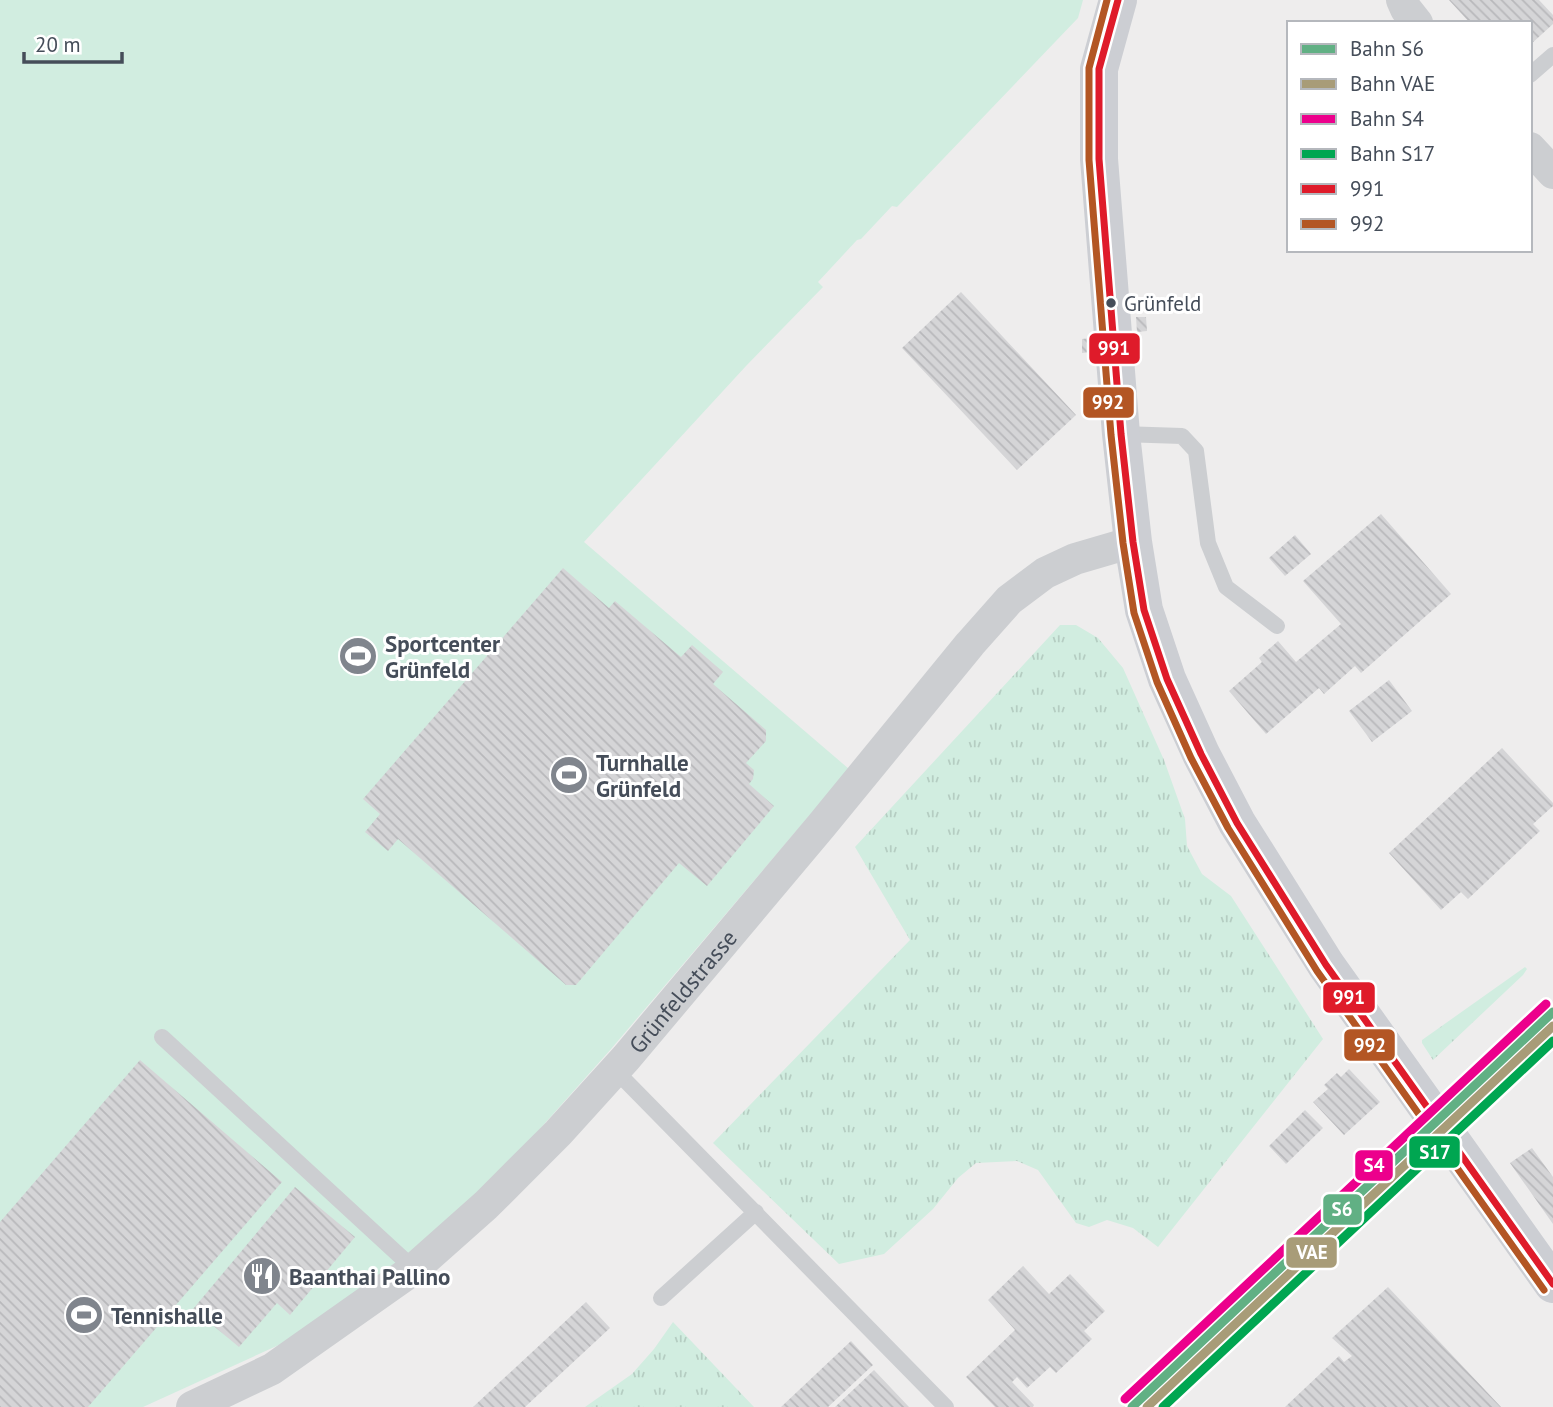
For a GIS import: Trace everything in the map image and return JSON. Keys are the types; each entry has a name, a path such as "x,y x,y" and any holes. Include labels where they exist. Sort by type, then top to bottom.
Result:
{"street":[{"path":"1118,0 1099,69 1099,159 1121,434 1133,542 1144,610 1167,679 1201,754 1237,823 1326,965 1553,1284"},
{"path":"1402,0 1415,21"},
{"path":"1532,150 1553,173"},
{"name":"Grünfeldstrasse","path":"192,1407 272,1369 414,1269 486,1205 558,1133 615,1070 1009,600 1055,568 1075,559 1133,542"}],"lane":[{"path":"1532,73 1553,55"},
{"path":"1121,434 1182,436 1196,451 1208,543 1226,587 1276,626"},
{"path":"162,1037 414,1269"},
{"path":"615,1070 946,1407"},
{"path":"661,1298 755,1212"}],"green space":[{"name":"Sportcenter Grünfeld","path":"0,0 1083,0 1078,18 897,207 892,206 857,240 818,282 823,287 746,366 584,542 849,769 611,1049 514,1158 456,1214 377,1280 281,1344 143,1407 0,1407"},
{"path":"1060,625 1076,625 1098,638 1123,668 1164,760 1185,819 1187,846 1202,874 1231,896 1323,1039 1158,1247 1133,1228 1107,1220 1089,1227 1076,1223 1038,1170 1017,1161 976,1163 958,1178 933,1209 884,1254 839,1264 713,1143 910,940 855,847"},
{"path":"1525,967 1527,969 1523,975 1433,1060 1422,1040"},
{"path":"673,1322 754,1407 585,1407 632,1374"}],"building":[{"path":"1449,0 1539,0 1553,15 1553,24 1532,43 1532,21 1468,21"},
{"path":"961,292 1076,415 1017,470 902,348"},
{"path":"1136,317 1146,317 1147,331 1137,332"},
{"path":"1091,338 1092,352 1082,353 1082,339"},
{"path":"1381,514 1451,594 1361,673 1355,666 1324,694 1319,688 1266,734 1229,691 1262,662 1259,658 1278,641 1296,662 1341,624 1303,581"},
{"path":"1295,535 1311,554 1285,576 1269,558"},
{"name":"Turnhalle Grünfeld","path":"563,568 609,608 615,601 681,657 692,645 723,672 713,684 766,730 766,741 746,763 754,770 749,784 774,806 707,886 679,863 576,985 566,985 398,839 388,851 365,832 380,814 363,799"},
{"path":"1389,680 1412,711 1372,742 1349,711"},
{"path":"1502,748 1553,806 1533,824 1540,831 1468,899 1461,892 1441,910 1389,853"},
{"name":"Tennishalle","path":"140,1060 282,1182 88,1407 0,1407 0,1222"},
{"path":"1349,1069 1380,1102 1344,1135 1313,1102 1328,1089 1324,1085 1337,1073 1341,1077"},
{"path":"1305,1110 1323,1128 1286,1164 1269,1146"},
{"path":"1532,1148 1553,1177 1553,1224 1510,1163"},
{"path":"295,1187 355,1237 290,1315 277,1303 239,1347 193,1309"},
{"path":"1023,1266 1049,1294 1070,1274 1105,1311 1084,1331 1092,1339 1056,1373 1050,1367 1027,1388 1017,1377 1012,1382 1033,1407 995,1407 966,1377 1015,1330 988,1300"},
{"path":"1388,1287 1501,1407 1285,1407 1339,1356 1344,1362 1352,1356 1332,1338"},
{"path":"586,1302 610,1328 525,1407 473,1407"},
{"path":"851,1341 873,1365 828,1407 781,1407"},
{"path":"874,1370 909,1407 835,1407"}],"rail line":[{"name":"S4","path":"1125,1399 1546,1004"},
{"name":"S6","path":"1132,1407 1553,1012"},
{"name":"VAE","path":"1147,1407 1553,1026"},
{"name":"S17","path":"1163,1407 1553,1041"}],"transit line":[{"name":"992","path":"1107,0 1089,68 1089,160 1111,435 1123,543 1134,613 1157,682 1191,758 1228,828 1317,971 1544,1290"},
{"name":"991","path":"1118,0 1099,69 1099,159 1121,434 1133,542 1144,610 1167,679 1201,754 1237,823 1326,965 1553,1284"}],"place":[{"name":"Grünfeld","path":"1111,303"},
{"name":"Sportcenter Grünfeld","path":"358,656"},
{"name":"Turnhalle Grünfeld","path":"569,775"},
{"name":"Baanthai Pallino","path":"262,1276"},
{"name":"Tennishalle","path":"84,1315"}]}
